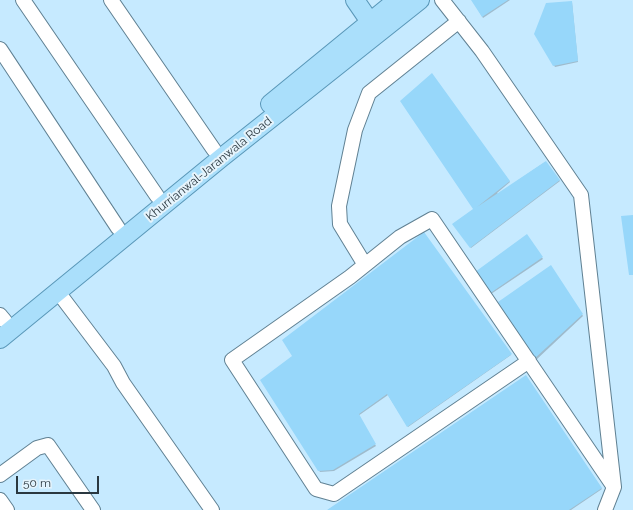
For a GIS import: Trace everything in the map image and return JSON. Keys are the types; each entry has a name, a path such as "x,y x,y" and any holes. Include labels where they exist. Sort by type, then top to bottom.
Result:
{"main road":[{"path":"355,0 374,28"},
{"name":"Khurrianwal-Jaranwala Road","path":"2,320 87,260 374,28 397,0"},
{"name":"Khurrianwal-Jaranwala Road","path":"0,339 58,292 118,228 157,196 214,150 374,28 420,0"}],"street":[{"path":"23,0 157,196"},
{"path":"111,0 214,150"},
{"path":"442,0 482,51 581,195 614,487 605,510"},
{"path":"365,265 340,224 339,206 355,130 369,93 459,21"},
{"path":"0,49 118,228"},
{"path":"529,361 334,494 316,489 232,360 365,265 400,237 432,218 529,361 614,487"},
{"path":"58,292 114,366 123,383 212,510"},
{"path":"0,475 37,448 48,445 93,510"},
{"path":"0,500 8,510"}],"building":[{"path":"471,0 508,0 482,17"},
{"path":"572,1 578,61 553,66 534,34 546,3"},
{"path":"432,73 510,181 477,207 546,161 560,180 470,248 452,224 473,209 400,101"},
{"path":"633,215 633,275 629,275 621,216"},
{"path":"424,232 512,354 407,427 387,394 359,414 376,444 333,470 318,471 260,380 292,356 282,340"},
{"path":"527,234 543,257 489,294 475,272"},
{"path":"551,265 583,314 534,359 498,302"},
{"path":"526,375 602,488 569,510 327,510"}]}
